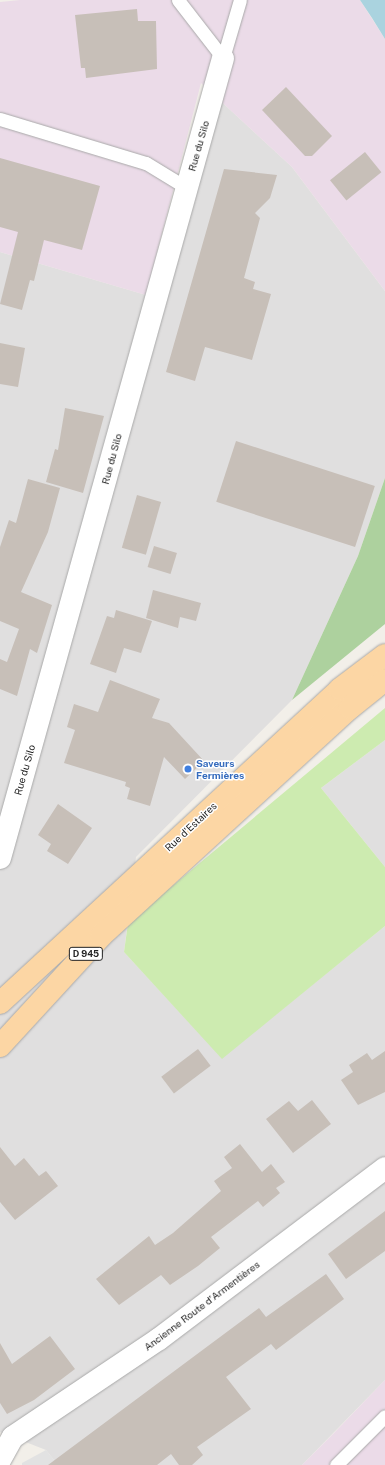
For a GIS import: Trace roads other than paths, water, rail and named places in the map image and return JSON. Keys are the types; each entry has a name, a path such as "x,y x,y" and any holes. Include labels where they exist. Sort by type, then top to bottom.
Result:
{"main road":[{"name":"Rue d'Estaires","path":"0,1003 340,689 385,655"},
{"name":"D 945","path":"0,1046 101,936 350,708 385,680"}],"street":[{"name":"Rue du Silo","path":"0,858 223,58"},
{"name":"Ancienne Route d'Armentières","path":"0,1460 11,1436 159,1340 385,1168"}],"lane":[{"path":"178,0 223,58"},
{"path":"223,58 240,0"},
{"path":"0,120 146,163 187,188"},
{"path":"336,1465 385,1416"}],"water":[{"path":"360,0 385,0 385,39 372,18"}],"place":[{"name":"Saveurs Fermières","path":"188,769"}]}
